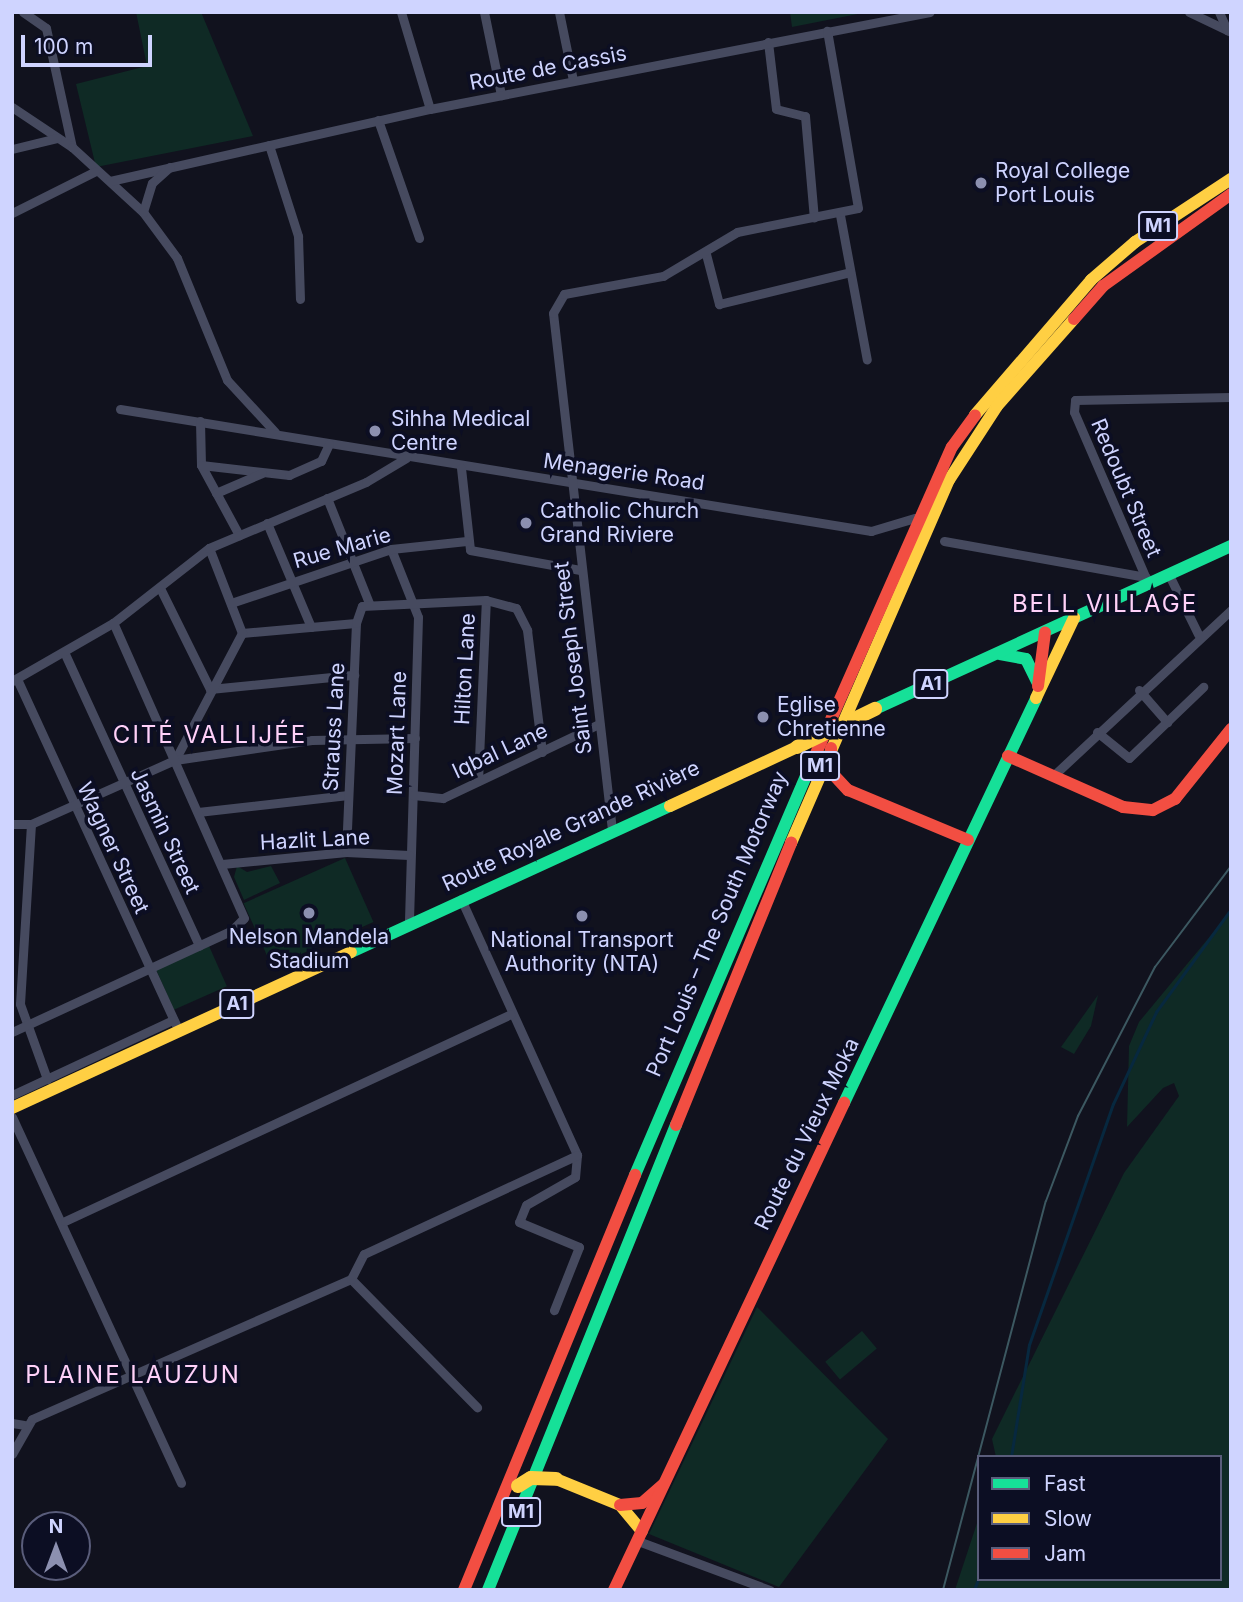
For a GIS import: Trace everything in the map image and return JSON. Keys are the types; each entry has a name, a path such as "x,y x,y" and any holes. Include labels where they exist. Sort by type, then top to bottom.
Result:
{"main road":[{"name":"Port Louis – The South Motorway","path":"464,1590 713,985 915,518 952,447 1052,319 1135,242 1231,179"},
{"name":"Port Louis – The South Motorway","path":"488,1590 833,735 949,480 997,406 1103,286 1231,194"},
{"name":"A1","path":"1147,580 1169,575 1231,546"},
{"name":"Route Royale Grande Rivière","path":"12,1108 176,1026 797,747 999,654 1147,580"},
{"name":"Route du Vieux Moka","path":"614,1590 1037,690 1074,618"},
{"name":"Route du Vieux Moka","path":"1037,690 1045,632"},
{"path":"999,654 1026,659 1037,690"},
{"path":"1008,756 1123,807 1165,808 1231,729"},
{"path":"833,735 830,761 838,782 968,840"},
{"path":"475,1590 518,1486 531,1478 556,1479 620,1505 634,1514 640,1536"},
{"path":"620,1505 642,1503 663,1485"}],"street":[{"path":"23,12 46,29 72,147"},
{"path":"401,12 430,109"},
{"path":"484,12 501,95"},
{"path":"559,12 573,80"},
{"name":"Route de Cassis","path":"110,181 174,164 430,109 930,12"},
{"path":"1189,12 1229,31"},
{"path":"1219,12 1229,31"},
{"path":"827,31 858,208 839,215 737,232 706,254 719,304 850,272"},
{"path":"768,42 776,109 805,116 814,218"},
{"path":"12,107 72,147 94,172 110,181 143,212 177,258 227,380 275,432"},
{"path":"378,120 419,238"},
{"path":"12,149 57,138"},
{"path":"269,145 298,236 300,299"},
{"path":"143,212 152,183 174,164"},
{"path":"12,213 94,172"},
{"path":"839,215 867,360"},
{"name":"Saint Joseph Street","path":"612,830 569,482 552,313 557,300 663,276 706,254"},
{"name":"Redoubt Street","path":"1147,580 1073,406 1087,395 1231,397"},
{"name":"Menagerie Road","path":"120,409 275,432 461,468 569,482 871,531 915,518"},
{"path":"200,421 201,465 239,535"},
{"path":"201,465 263,472 304,472 325,457 329,443"},
{"path":"15,680 65,654 113,623 209,548 327,498 406,458"},
{"path":"461,468 467,541 480,556 580,570"},
{"path":"216,493 263,472"},
{"path":"327,498 366,604 486,600 516,608 527,630 541,752"},
{"path":"267,523 311,627"},
{"name":"Rue Marie","path":"231,603 291,580 391,549 467,541"},
{"path":"944,541 1147,580"},
{"path":"175,760 210,689 242,633 209,548"},
{"name":"Mozart Lane","path":"391,549 415,601 415,738 409,855 409,923"},
{"path":"1169,575 1198,634"},
{"path":"160,588 210,689"},
{"name":"Hilton Lane","path":"478,781 486,600"},
{"name":"Strauss Lane","path":"346,852 356,623 366,604"},
{"path":"1054,775 1198,634 1231,610"},
{"path":"12,1032 199,946 244,918 113,623"},
{"path":"242,633 356,623"},
{"name":"Jasmin Street","path":"65,654 199,946"},
{"path":"210,689 354,676"},
{"name":"Wagner Street","path":"15,680 176,1026"},
{"path":"1097,732 1129,758 1203,687"},
{"path":"1139,690 1167,722"},
{"name":"Iqbal Lane","path":"413,795 443,798 599,724"},
{"path":"13,822 31,824 175,760 352,737 415,738"},
{"path":"198,812 348,795"},
{"path":"31,824 24,1027 47,1079"},
{"name":"Hazlit Lane","path":"222,864 346,852 409,855"},
{"path":"461,900 510,1014 577,1155 575,1177 526,1205 519,1222 579,1247 554,1310"},
{"path":"65,1221 510,1014"},
{"path":"12,1095 176,1026"},
{"path":"12,1116 65,1221 181,1483"},
{"path":"12,1423 24,1425 351,1279 364,1254 577,1155"},
{"path":"351,1279 477,1407"},
{"path":"12,1454 24,1425"},
{"path":"640,1536 770,1590"}],"green space":[{"path":"136,12 201,12 253,136 96,167 76,84 147,66"},
{"path":"790,12 868,12 792,27"},
{"name":"Nelson Mandela Stadium","path":"345,858 373,922 272,967 244,903"},
{"path":"237,866 247,872 271,866 280,883 244,900 234,877"},
{"path":"1231,911 1231,1590 955,1590 977,1523 977,1581 1222,1581 1222,1455 996,1455 992,1439 1124,1173 1179,1096 1174,1083 1163,1088 1127,1127 1129,1046 1139,1022"},
{"path":"209,946 227,986 174,1010 156,970"},
{"path":"1098,995 1091,1026 1074,1054 1061,1047"},
{"path":"757,1307 888,1439 779,1587 649,1534"},
{"path":"862,1331 877,1349 840,1379 825,1362"}],"waterway":[{"path":"1011,1455 1029,1345 1113,1104 1156,1012 1231,909"},
{"path":"974,1590 977,1581"}],"tram line":[{"path":"979,1455 1046,1201 1078,1116 1155,967 1231,866"},
{"path":"943,1590 977,1462"}],"traffic: fast":[{"path":"875,709 1231,546"},
{"path":"1000,654 1026,659 1038,684"},
{"path":"844,1103 1036,698"},
{"path":"635,1175 810,767"},
{"path":"351,952 670,806"},
{"path":"488,1590 676,1125"}],"traffic: slow":[{"path":"975,415 1091,280 1135,242 1231,179"},
{"path":"791,843 949,480 997,406 1074,319"},
{"path":"1036,698 1074,618"},
{"path":"797,747 875,709"},
{"path":"670,806 797,747"},
{"path":"12,1108 351,952"},
{"path":"518,1486 531,1478 556,1479"},
{"path":"556,1479 620,1505 642,1531"}],"traffic: jam":[{"path":"1074,319 1103,286 1231,194"},
{"path":"810,767 952,447 975,415"},
{"path":"1038,686 1045,632"},
{"path":"1008,756 1123,807 1153,810 1175,799 1231,729"},
{"path":"831,748 831,772 848,790 968,840"},
{"path":"676,1125 791,843"},
{"path":"614,1590 844,1103"},
{"path":"464,1590 635,1175"},
{"path":"620,1505 642,1503 663,1485"}],"place":[{"name":"Royal College Port Louis","path":"981,183"},
{"name":"Sihha Medical Centre","path":"375,431"},
{"name":"Catholic Church Grand Riviere","path":"526,523"},
{"name":"Eglise Chretienne","path":"763,717"},
{"name":"Nelson Mandela Stadium","path":"309,913"},
{"name":"National Transport Authority (NTA)","path":"582,916"}],"district":[{"name":"BELL VILLAGE","path":"1105,604"},
{"name":"CITÉ VALLIJÉE","path":"210,735"},
{"name":"PLAINE LAUZUN","path":"133,1375"}]}
